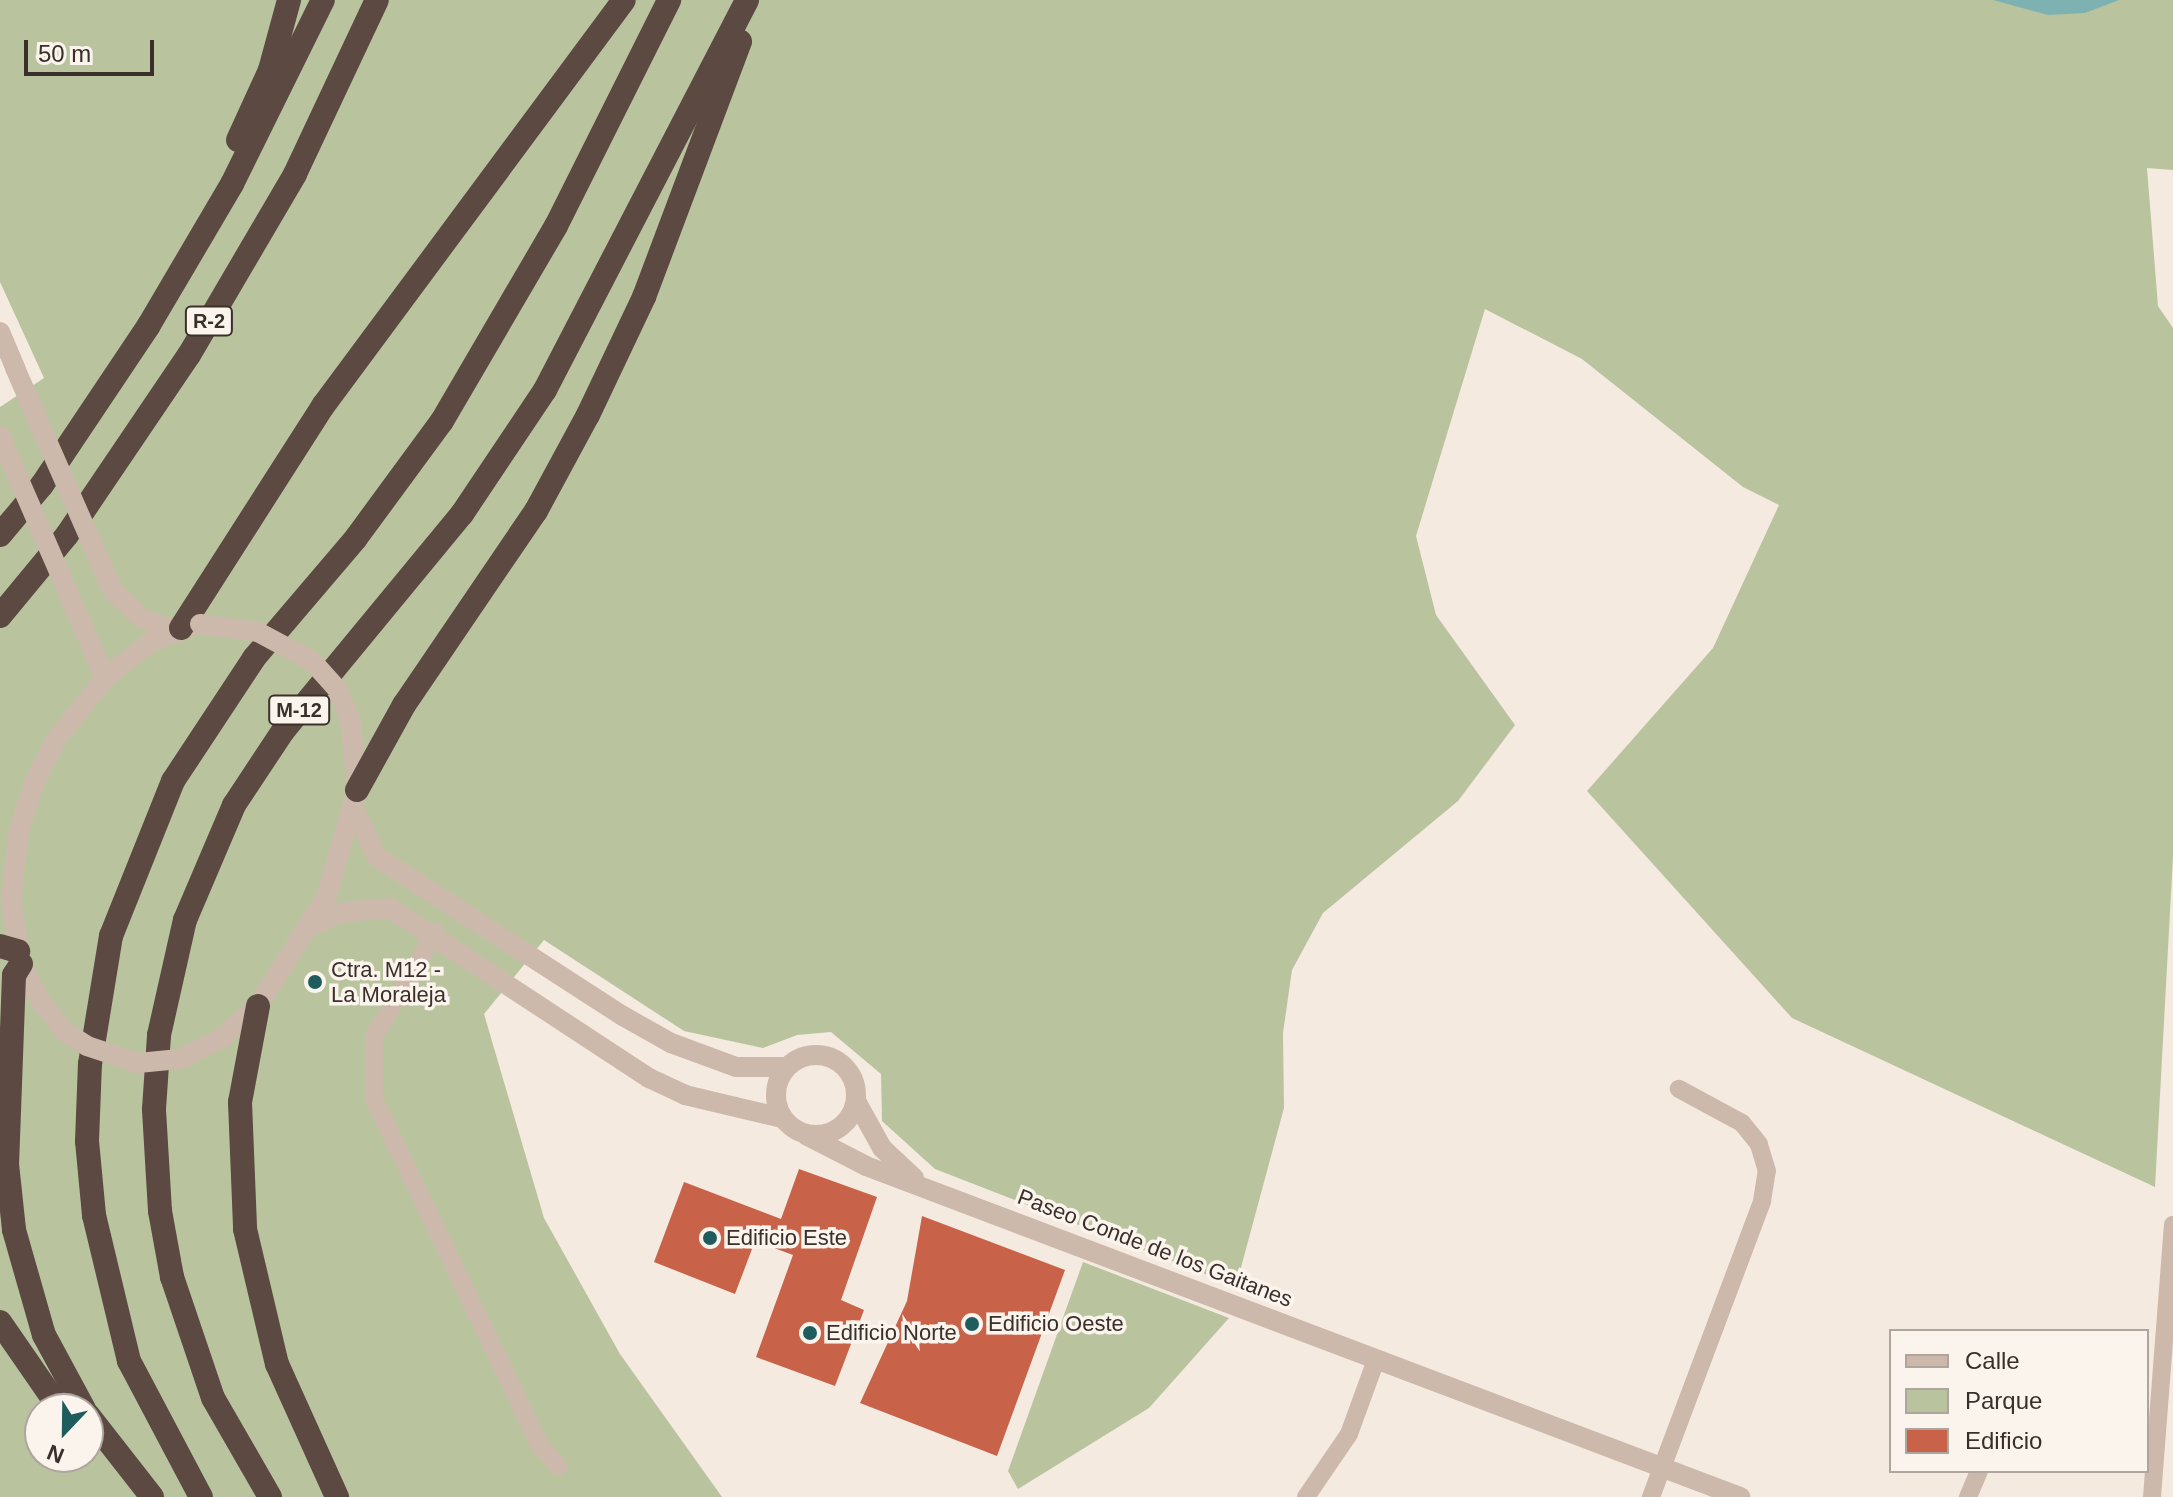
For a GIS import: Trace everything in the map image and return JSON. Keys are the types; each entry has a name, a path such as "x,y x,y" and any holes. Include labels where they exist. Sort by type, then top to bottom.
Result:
{"highway":[{"path":"42,485 211,192 270,70 289,0"},
{"name":"R-2","path":"0,535 42,485 149,325 225,197 323,0"},
{"name":"R-2","path":"0,616 67,535 189,355 295,174 377,0"},
{"path":"185,627 323,406 624,0"},
{"name":"M-12","path":"201,1497 129,1361 94,1215 87,1141 90,1064 96,1002 115,922 146,838 181,768 254,658 356,538 442,421 556,226 669,0"},
{"name":"M-12","path":"270,1497 213,1398 172,1277 160,1211 154,1109 159,1035 185,920 234,805 283,731 462,514 545,390 747,0"},
{"path":"355,800 404,705 536,511 588,415 644,297 753,0"},
{"path":"13,954 9,1093 14,1230 44,1335 75,1393"},
{"path":"258,1006 240,1102 245,1229 277,1364 337,1497"},
{"path":"0,1322 49,1393"},
{"path":"104,1436 152,1497"},
{"path":"104,1463 137,1497"}],"street":[{"path":"0,332 113,591 143,619 185,627 258,632 312,661 338,690 351,723 355,800 377,857 623,1016 671,1043 736,1067 786,1067 812,1055 840,1062 856,1087 856,1101 839,1129 806,1135 782,1118 685,1095 649,1078 436,932 390,908 338,913 314,925"},
{"path":"0,436 105,678"},
{"path":"185,627 105,678 57,738 19,830 11,899 13,954 39,999 76,1039 138,1063 180,1059 221,1038 258,1006 314,925 355,800"},
{"path":"436,932 374,1037 374,1099 539,1444 559,1467"},
{"path":"782,1118 775,1092 786,1067"},
{"path":"1651,1497 1762,1201 1767,1171 1759,1144 1742,1123 1679,1089"},
{"name":"Paseo Conde de los Gaitanes","path":"856,1101 882,1148 916,1181"},
{"name":"Paseo Conde de los Gaitanes","path":"806,1135 866,1166 916,1181 1376,1360 1740,1497"},
{"path":"2152,1497 2173,1225"},
{"path":"1306,1497 1349,1434 1376,1360"},
{"path":"1968,1497 1978,1473"}],"green space":[{"path":"0,0 2173,0 2173,170 2147,168 2158,306 2173,328 2173,857 2155,1187 1792,1018 1587,791 1713,648 1779,505 1743,487 1582,359 1485,309 1416,536 1436,615 1515,725 1458,801 1323,913 1292,970 1283,1033 1284,1108 1236,1286 935,1169 882,1121 881,1074 831,1032 797,1035 763,1048 684,1031 544,940 484,1014 544,1218 620,1354 722,1497 0,1497 0,407 44,378 0,282"},
{"path":"1083,1262 1229,1318 1149,1408 1018,1489 1008,1471"}],"water":[{"path":"1993,0 2119,0 2085,13 2048,15"}],"building":[{"path":"799,1169 877,1197 841,1300 864,1310 835,1386 756,1357 793,1255 755,1241 735,1294 654,1262 684,1182 781,1219"},
{"name":"Edificio Oeste","path":"922,1216 1065,1270 997,1456 860,1403 907,1301"}],"place":[{"name":"Ctra. M12 - La Moraleja","path":"315,982"},
{"name":"Edificio Este","path":"710,1238"},
{"name":"Edificio Oeste","path":"972,1324"},
{"name":"Edificio Norte","path":"810,1333"}]}
